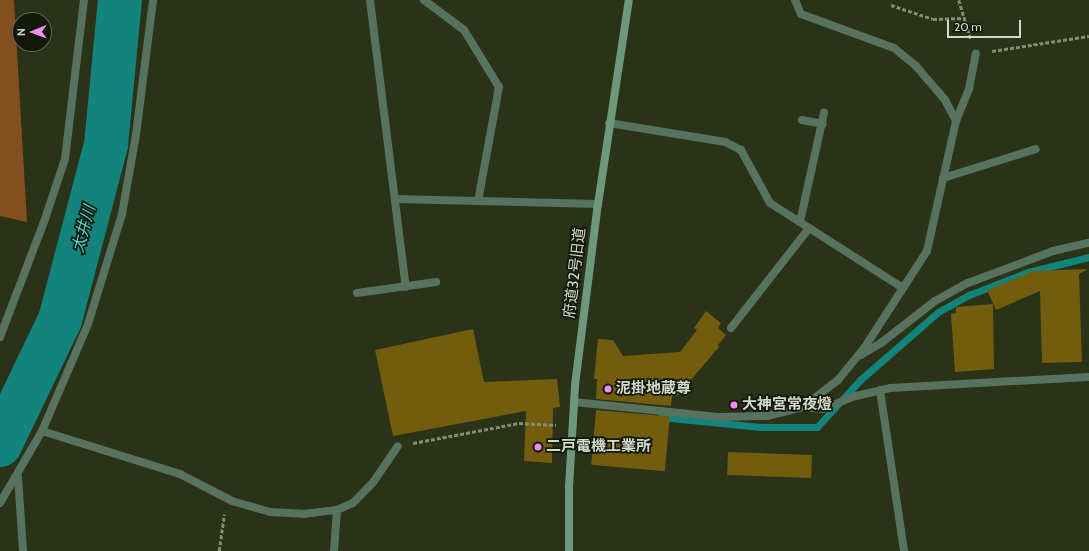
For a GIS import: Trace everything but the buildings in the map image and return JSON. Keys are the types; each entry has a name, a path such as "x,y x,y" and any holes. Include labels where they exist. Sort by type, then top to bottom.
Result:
{"street":[{"path":"0,338 45,219 65,158 84,0"},
{"path":"0,503 18,477 42,431 88,324 122,214 136,135 153,0"},
{"path":"370,0 406,287"},
{"path":"424,0 464,30 498,87 478,201"},
{"name":"府道32号旧道","path":"569,551 569,487 574,402 609,123 629,0"},
{"path":"795,0 802,14 894,48 916,66 953,112 956,121"},
{"path":"803,407 838,380 856,357 927,251 956,121 969,89 976,54"},
{"path":"800,222 823,124 824,112"},
{"path":"802,120 823,124"},
{"path":"609,123 725,142 741,150 770,203 903,288"},
{"path":"943,178 1036,149"},
{"path":"395,199 598,204"},
{"path":"731,328 809,228"},
{"path":"856,357 881,343 935,301 968,283 1053,251 1089,243"},
{"path":"356,293 436,282"},
{"path":"574,402 720,417 767,416 803,407 824,409 856,396 880,390 1089,377"},
{"path":"880,390 904,551"},
{"path":"42,431 180,474 227,498 270,512 303,514 337,510 353,503 374,481 398,446"},
{"path":"18,477 23,551"},
{"path":"334,551 337,510"}],"path":[{"path":"959,0 976,54 1089,36"},
{"path":"892,5 933,19 964,18"},
{"path":"398,446 520,423 572,426"},
{"path":"219,551 227,498"}],"shaded area":[{"path":"0,0 14,0 15,12 12,12 12,52 17,52 27,222 0,216"}],"waterway":[{"name":"太井川","path":"0,445 60,320 106,145 120,0"},
{"path":"661,417 761,427 817,427 860,380 938,312 969,295 1028,272 1089,257"}],"place":[{"name":"泥掛地蔵尊","path":"608,389"},
{"name":"大神宮常夜燈","path":"734,405"},
{"name":"二戸電機工業所","path":"538,447"}]}
